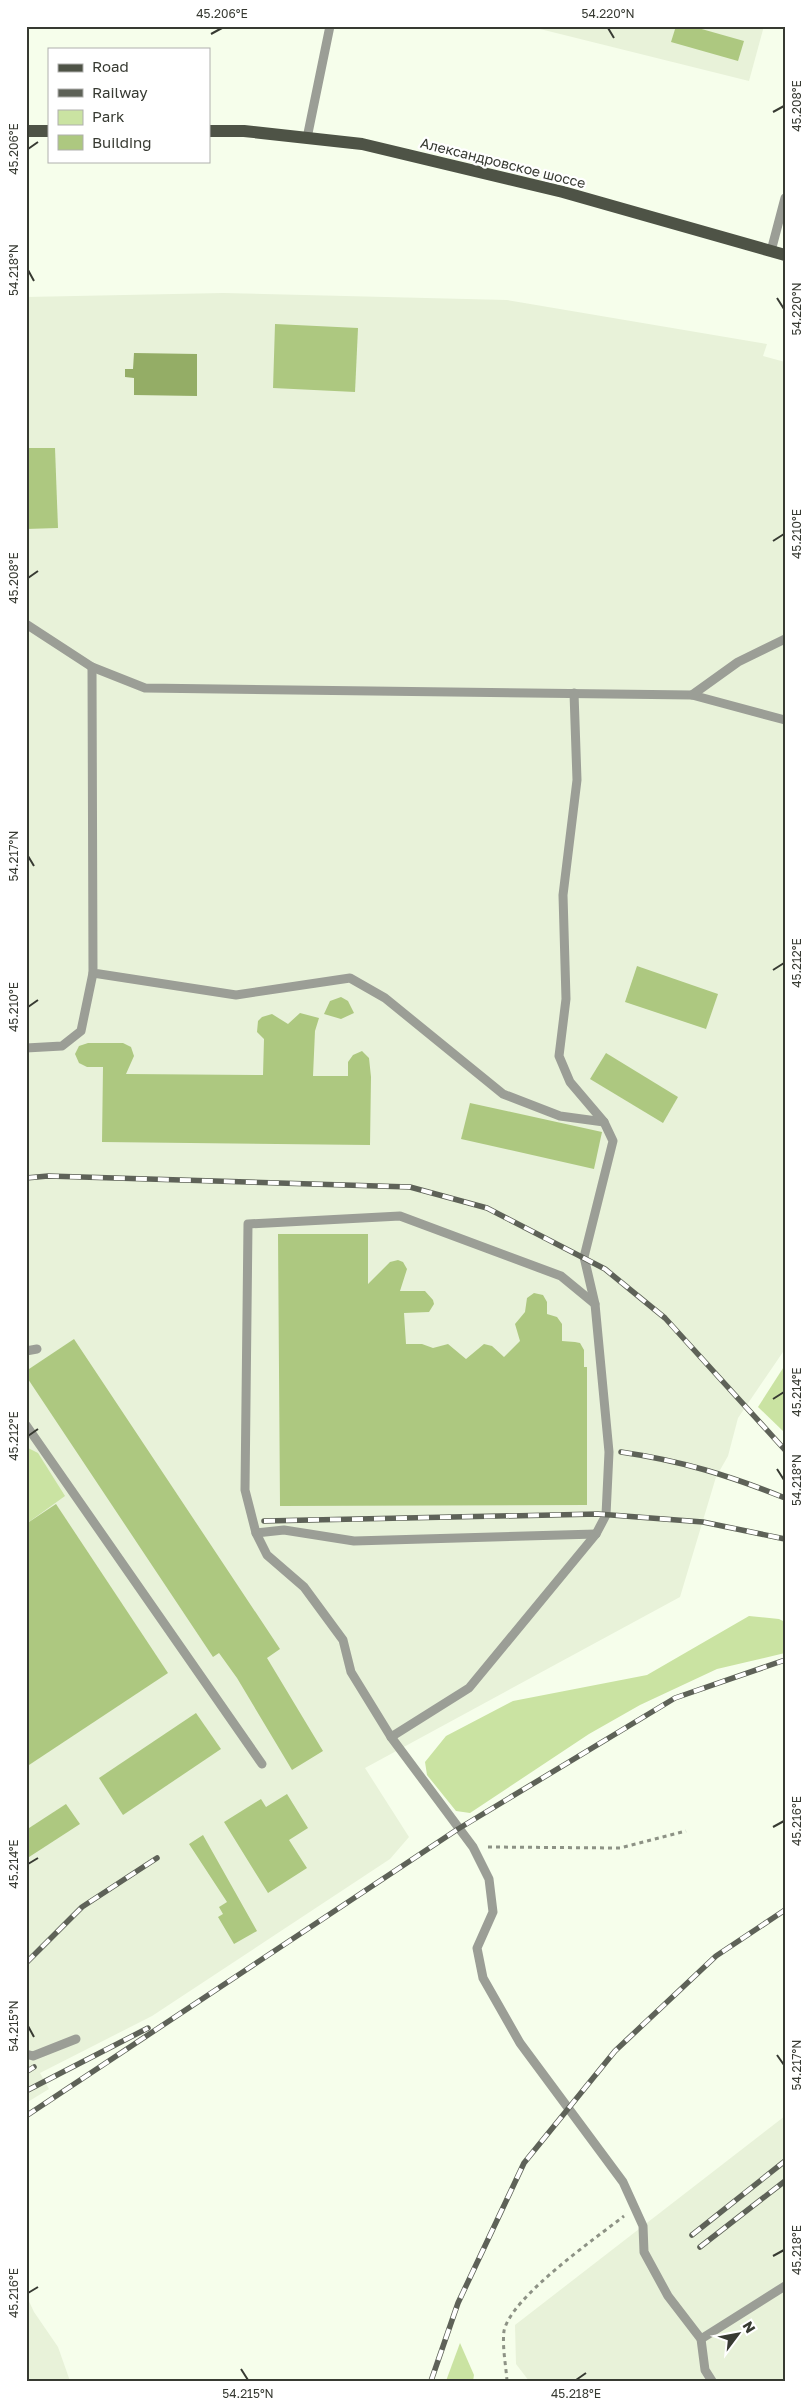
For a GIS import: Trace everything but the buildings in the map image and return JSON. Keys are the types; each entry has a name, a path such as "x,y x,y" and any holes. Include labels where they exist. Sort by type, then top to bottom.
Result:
{"main road":[{"path":"26,131 48,131"},
{"name":"Александровское шоссе","path":"210,131 244,131 362,144 563,192 785,255"}],"lane":[{"path":"307,138 330,26"},
{"path":"772,251 785,198"},
{"path":"26,624 92,667 144,688 692,695 785,720"},
{"path":"692,695 738,662 785,639"},
{"path":"26,1048 62,1046 81,1031 93,973 92,667"},
{"path":"391,1737 469,1688 596,1534 606,1515 609,1452 595,1304 584,1257 613,1142 604,1122 570,1082 559,1056 566,999 563,895 577,780 574,693"},
{"path":"93,973 236,995 350,978 385,998 503,1094 560,1116 604,1122"},
{"path":"595,1304 561,1276 400,1216 248,1224 245,1490 256,1533 267,1555 304,1586 343,1640 351,1672 391,1737 472,1847 489,1879 493,1912 477,1948 483,1978 520,2043 623,2182 643,2226 644,2252 668,2296 701,2339 705,2370 712,2381"},
{"path":"26,1351 37,1350"},
{"path":"26,1425 262,1764"},
{"path":"256,1533 284,1530 354,1541 596,1534"},
{"path":"26,2054 33,2056 76,2039"},
{"path":"701,2339 785,2286"}],"path":[{"path":"472,1847 620,1848 686,1832"},
{"path":"507,2381 504,2331 515,2310 555,2270 635,2208"}],"shaded area":[{"path":"528,26 764,26 749,81"},
{"path":"223,293 507,300 767,344 763,356 785,362 785,1349 738,1418 728,1456 716,1477 680,1597 365,1768 409,1837 390,1859 152,2016 40,2073 49,2089 26,2103 26,297"},
{"path":"134,353 197,354 197,396 134,395 134,378 125,377 125,369 133,369"},
{"path":"785,2116 785,2381 529,2381 516,2364 515,2325"},
{"path":"26,2295 34,2312 58,2347 70,2381 26,2381"}],"green space":[{"path":"785,1365 785,1433 758,1407"},
{"path":"26,1447 38,1453 65,1496 26,1524"},
{"path":"749,1616 779,1619 785,1622 785,1653 717,1669 640,1705 589,1734 470,1813 456,1811 427,1775 425,1762 446,1736 513,1701 647,1675"},
{"path":"460,2343 474,2375 473,2381 446,2381"}],"railway":[{"path":"26,1178 48,1176 410,1187 487,1208 605,1269 665,1318 785,1450"},
{"path":"621,1452 704,1470 744,1482 785,1498"},
{"path":"264,1521 598,1514 703,1522 785,1539"},
{"path":"26,2116 458,1829 675,1698 785,1660"},
{"path":"26,1963 82,1907 157,1858"},
{"path":"431,2381 458,2303 524,2163 615,2051 716,1956 785,1910"},
{"path":"26,2091 148,2028"},
{"path":"26,2072 34,2067"},
{"path":"692,2235 785,2161"},
{"path":"700,2247 785,2181"}]}
